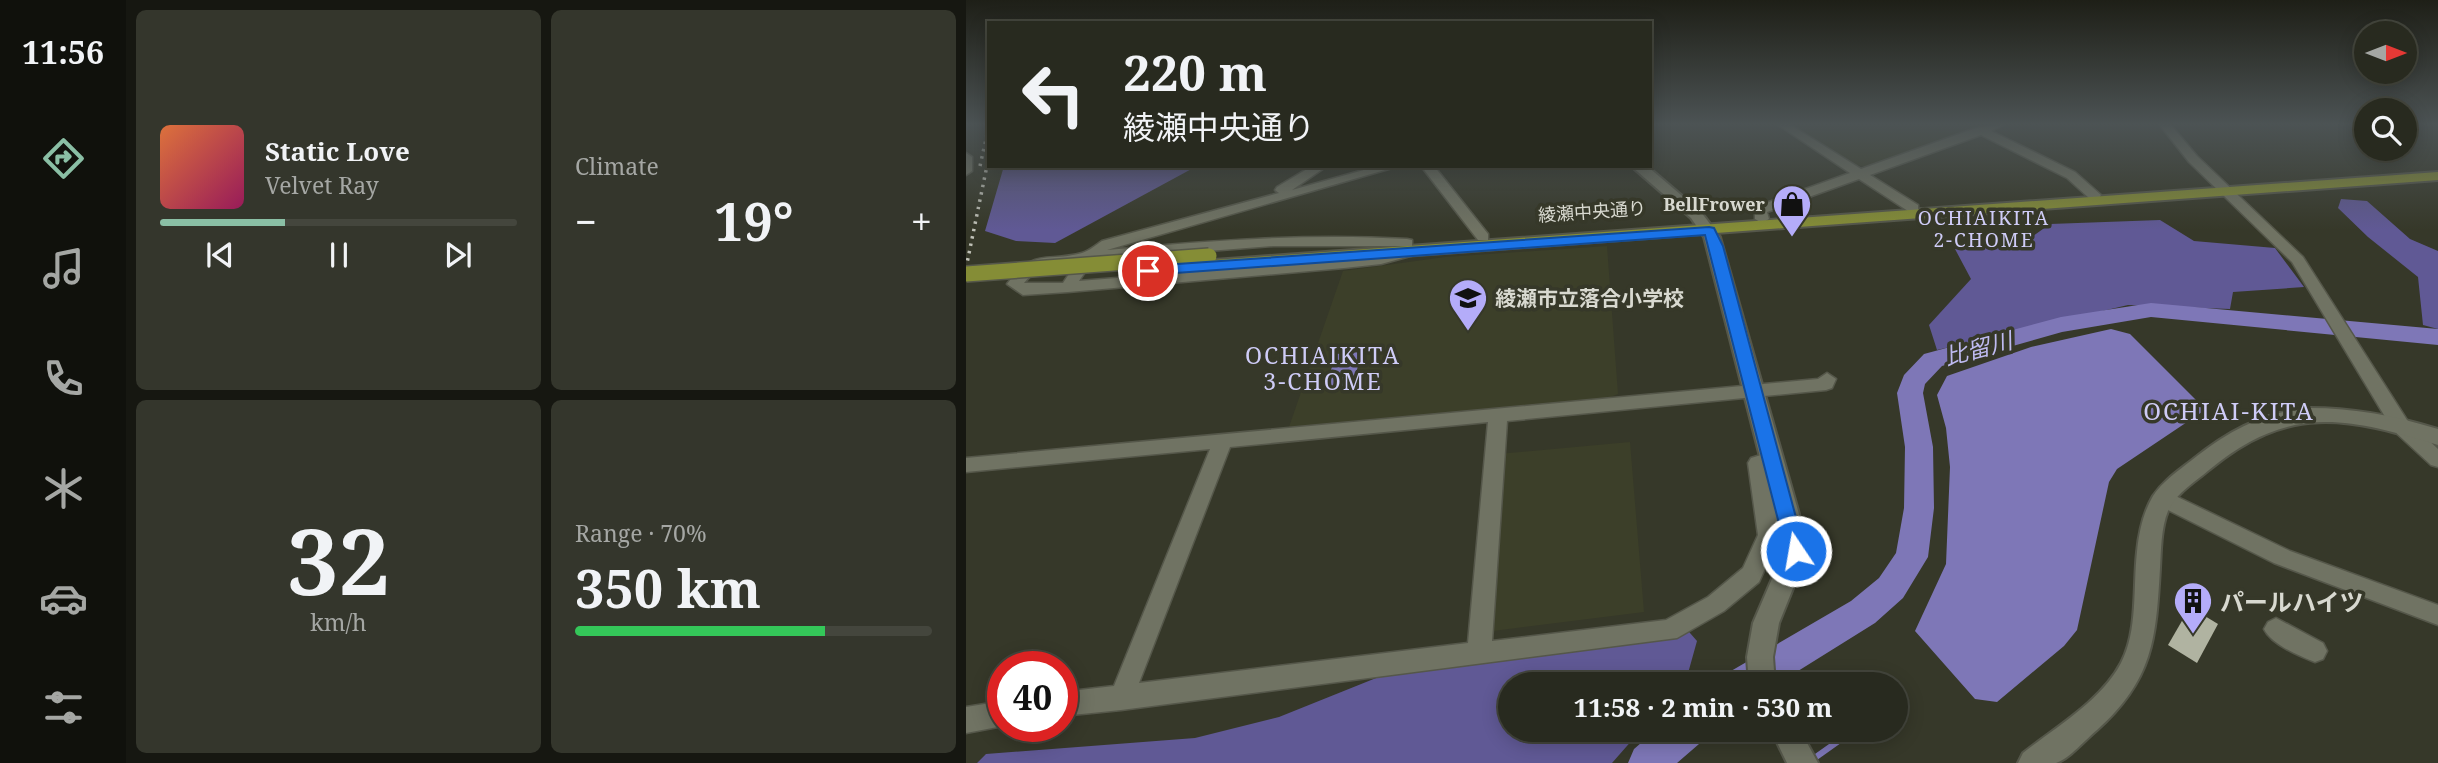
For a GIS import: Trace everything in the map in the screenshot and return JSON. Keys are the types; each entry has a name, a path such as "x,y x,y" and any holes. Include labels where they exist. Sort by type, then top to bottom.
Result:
{"main road":[{"name":"綾瀬中央通り","path":"1408,247 1483,237 1707,227 1762,219 2094,195 2225,189 2438,169"},
{"name":"綾瀬中央通り","path":"1204,261 2438,176"},
{"path":"966,274 1204,261"},
{"path":"966,285 1204,261"}],"street":[{"path":"1838,160 1913,208"},
{"path":"1762,219 1760,210 1900,160"},
{"path":"2040,160 2071,175 2094,195"},
{"path":"2194,160 2298,260 2400,425 2438,460"},
{"path":"1271,199 1318,168"},
{"path":"1068,286 1088,256 1099,247 1114,241 1386,168"},
{"path":"1429,168 1483,237"},
{"path":"1640,168 1707,227 1716,246 1796,551 1766,623 1760,657 1761,672"},
{"path":"1364,239 1408,247 1381,260 1294,269 1023,290 1015,284 1030,266 1039,262 1088,256 1364,239"},
{"path":"966,465 1826,384 1827,380"},
{"path":"1479,653 1498,413"},
{"path":"2032,763 2114,693 2130,673 2139,647 2155,516 2163,498 2173,486 2239,436 2276,419 2342,418 2400,425 2438,437"},
{"path":"1121,698 1223,441"},
{"path":"1078,702 1670,630 1716,604 1751,575 1769,535 1758,463 1772,460"},
{"path":"2163,498 2282,557 2438,615"},
{"path":"2276,629 2315,651"},
{"path":"966,720 987,716"},
{"path":"1792,742 1803,763"}],"shaded area":[{"path":"1846,160 1891,160 1870,167 1855,165"},
{"path":"1003,168 1193,168 1055,243 1016,241 985,231"},
{"path":"2341,199 2367,201 2410,239 2438,251 2438,329 2423,325 2418,277 2368,237 2338,208"},
{"path":"2160,220 2194,241 2275,248 2304,287 2233,292 2230,309 2128,305 1937,350 1929,325 1971,279 1955,249 2027,245 2029,239 2050,224"},
{"name":"綾瀬市立落合小学校","path":"1607,246 1618,394 1608,398 1289,427 1343,271 1445,257"},
{"path":"2111,329 2130,334 2200,404 2202,412 2117,469 2109,482 2077,630 2064,646 1997,702 1975,699 1915,631 1946,564 1950,467 1946,428 1937,395 1947,376 2031,347"},
{"path":"1362,352 1352,387 1325,389 1336,354"},
{"path":"1630,442 1644,612 1485,632 1498,454"},
{"path":"1683,625 1697,641 1688,672 1498,672 1498,742 1630,742 1612,763 977,763 986,754 1195,738 1279,717 1406,666"}],"building":[{"name":"パールハイツ","path":"2190,607 2218,624 2197,663 2168,645"}],"waterway":[{"name":"比留川","path":"1764,672 1863,612 1891,588 1912,557 1919,508 1919,447 1910,393 1913,381 1933,360 2061,325 2151,310 2438,337"},
{"name":"比留川","path":"1648,763 1672,742"},
{"path":"1816,757 1837,742"}],"railway":[{"path":"980,166 981,160"},
{"path":"966,268 987,166"}],"place":[{"name":"BellFrower","path":"1792,238"},
{"name":"綾瀬市立落合小学校","path":"1468,332"},
{"name":"パールハイツ","path":"2193,635"}],"district":[{"name":"OCHIAIKITA 2-CHOME","path":"1984,229"},
{"name":"OCHIAIKITA 3-CHOME","path":"1323,368"},
{"name":"OCHIAI-KITA","path":"2229,410"}],"route":[{"path":"1148,271 1709,231 1716,246 1796,551"}]}
